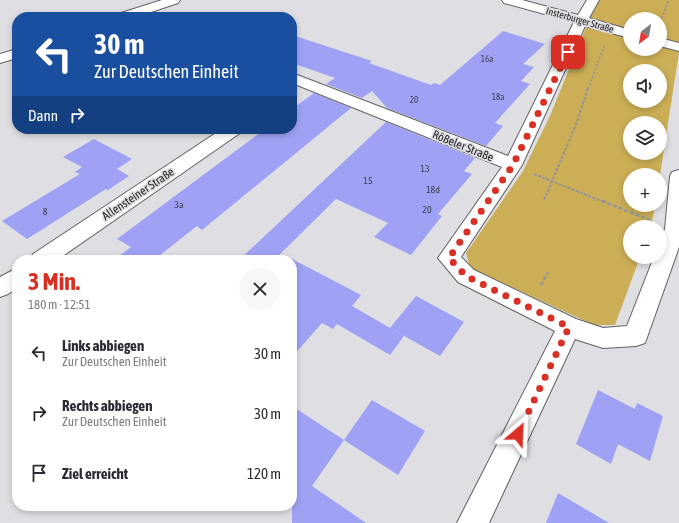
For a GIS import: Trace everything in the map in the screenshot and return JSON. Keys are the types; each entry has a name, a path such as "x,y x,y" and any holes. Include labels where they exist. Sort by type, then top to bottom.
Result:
{"street":[{"path":"137,12 174,0"},
{"name":"Insterburger Straße","path":"508,0 623,32"},
{"path":"593,0 581,21 513,165 449,258 466,276 569,327 603,338 636,336 677,230 679,176"},
{"path":"667,44 679,48"},
{"path":"0,59 12,55"},
{"name":"Rößeler Straße","path":"297,83 513,165"},
{"name":"Allensteiner Straße","path":"48,255 227,134"},
{"path":"0,288 12,280"},
{"path":"473,523 569,327"}],"path":[{"path":"664,12 669,0"},
{"path":"544,200 577,122 596,65 612,29"},
{"path":"513,165 552,182 677,230"}],"shaded area":[{"path":"600,0 679,0 679,52 667,130 667,116 623,116 623,160 662,160 661,168 623,168 623,212 654,212 652,220 623,220 623,264 637,264 615,325 594,325 470,268 466,253 523,171 550,116 591,15"}],"building":[{"path":"503,31 545,44 523,64 534,67 521,81 530,84 495,123 503,126 486,146 387,108 372,91 362,98 326,84 335,78 297,65 297,37 372,61 369,63 431,85 434,83 440,85"},
{"path":"314,93 351,108 202,230 197,226 160,255 121,255 131,247 117,239 258,134 297,134 297,105"},
{"path":"386,122 475,158 464,171 472,174 438,214 442,216 411,255 374,237 388,223 336,199 279,255 244,255"},
{"path":"94,139 132,159 117,169 129,176 27,239 2,221 80,174 75,172 82,167 63,157"},
{"path":"297,262 361,295 352,306 404,336 390,355 337,324 333,329 322,323 297,351"},
{"path":"416,296 464,322 440,356 390,328"},
{"path":"598,390 635,409 637,403 663,416 650,461 618,444 611,464 576,444"},
{"path":"372,400 425,431 398,475 344,440"},
{"path":"297,409 344,440 312,486 366,523 292,523 292,511 297,511"},
{"path":"558,493 609,523 546,523"}],"route":[{"path":"518,434 569,327 466,276 449,258 513,165 568,52"}]}
